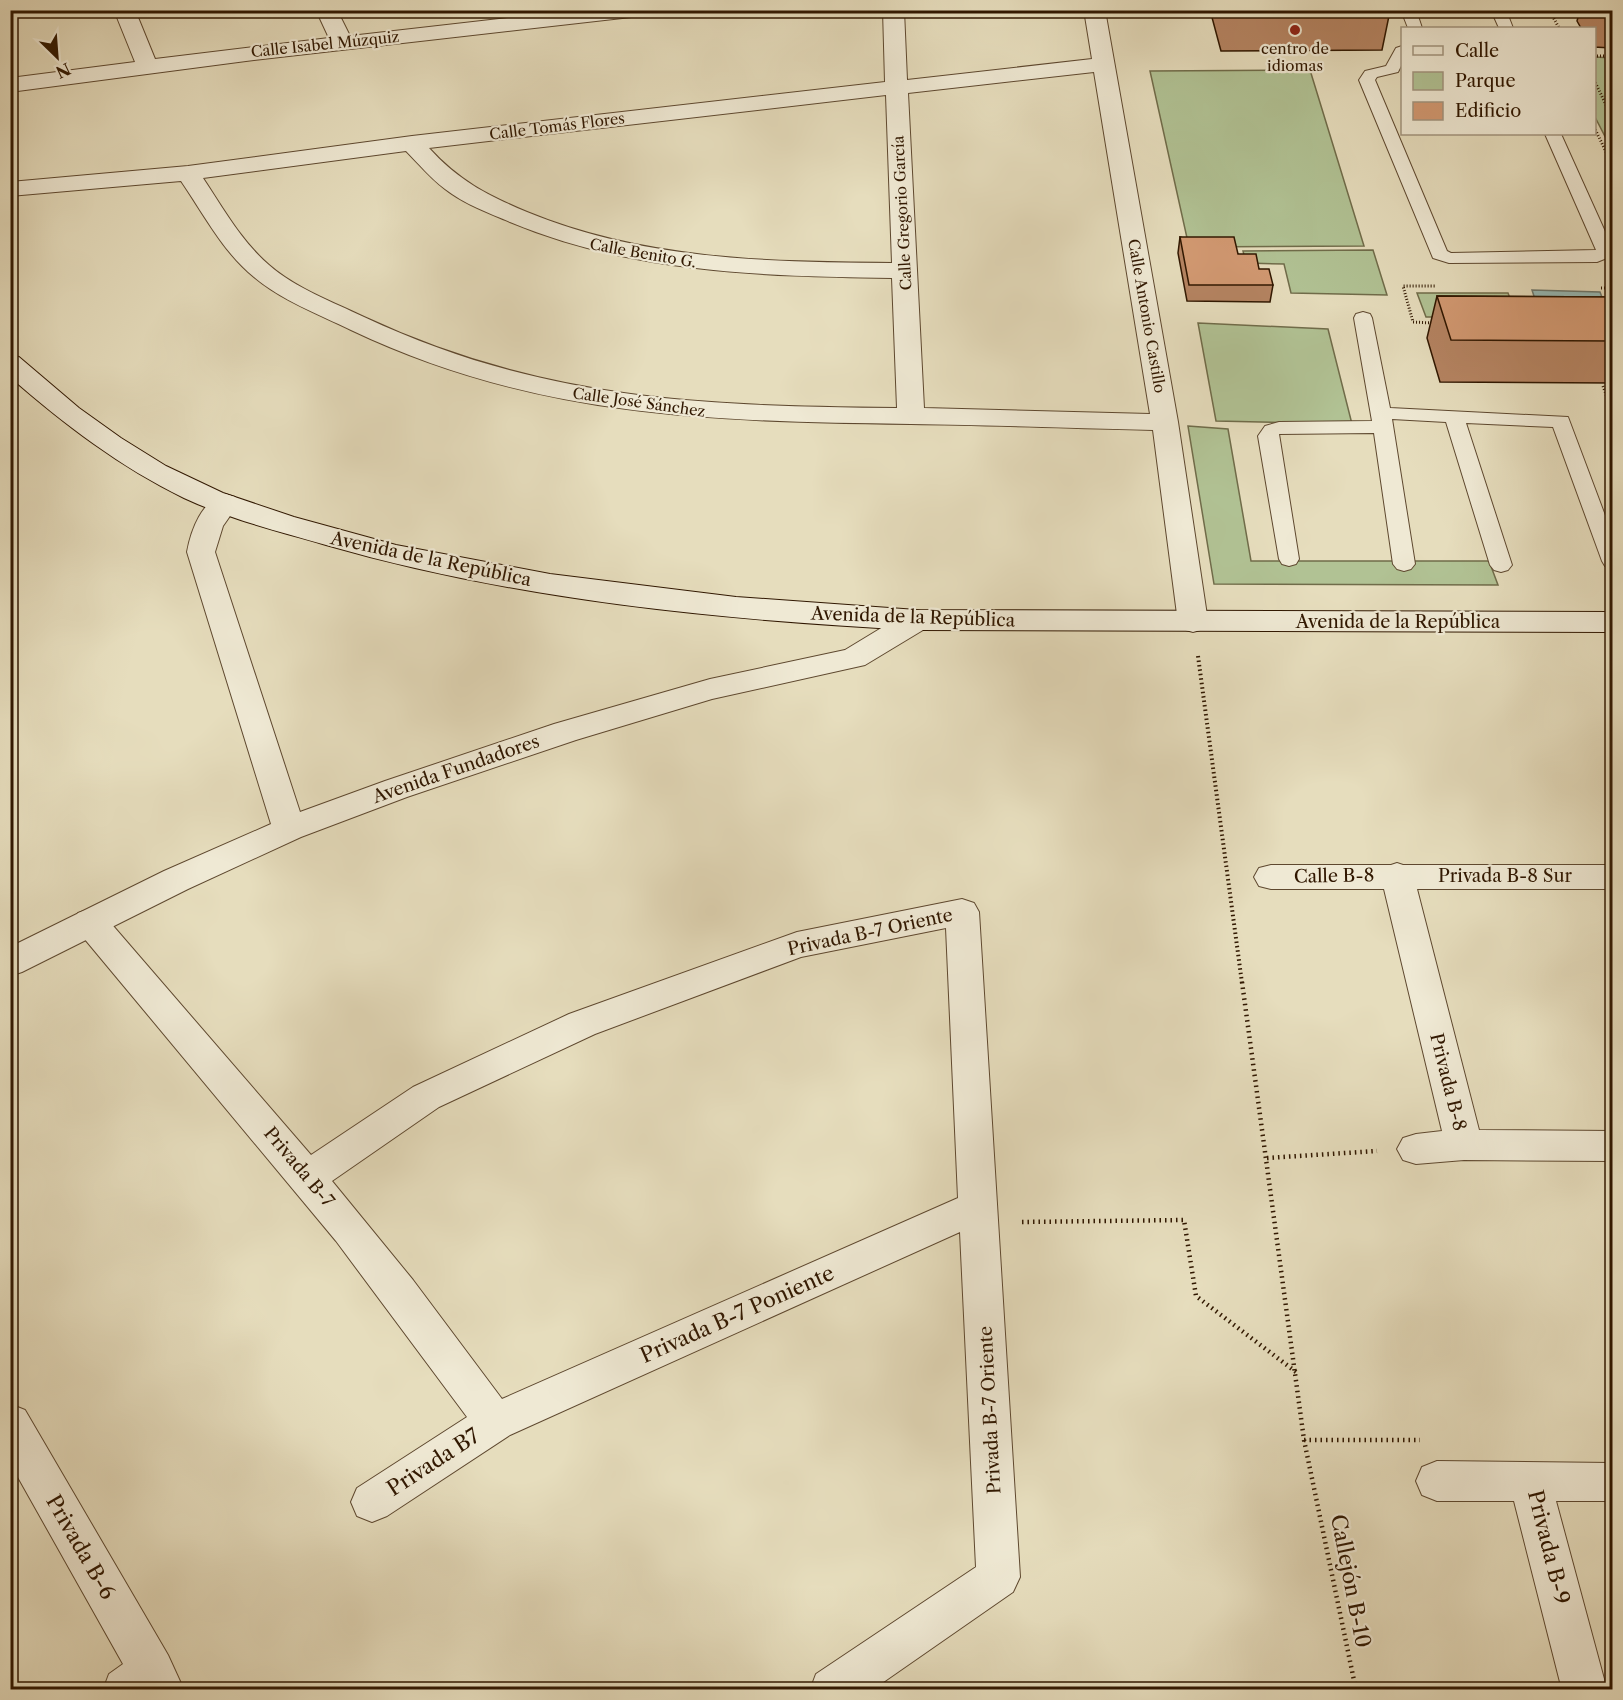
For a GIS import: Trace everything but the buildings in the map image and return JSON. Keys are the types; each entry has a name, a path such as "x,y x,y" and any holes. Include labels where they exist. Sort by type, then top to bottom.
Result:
{"street":[{"path":"124,10 147,65"},
{"path":"326,10 342,42"},
{"name":"Calle Isabel Múzquiz","path":"10,85 147,65 559,15 640,10"},
{"name":"Calle Gregorio García","path":"893,10 911,416"},
{"name":"Calle Antonio Castillo","path":"1094,10 1165,422 1193,622"},
{"name":"Calle Tomás Flores","path":"10,189 188,173 412,143 1103,63"},
{"name":"Calle Benito G.","path":"412,143 455,186 526,221 583,242 710,264 764,268 904,271"},
{"name":"Calle José Sánchez","path":"188,173 224,227 262,272 374,332 429,355 546,388 615,401 740,413 1165,422"},
{"name":"Avenida de la República","path":"10,363 60,406 131,458 180,485 249,513 370,549 548,584 696,603 841,617 916,620 1612,622"},
{"path":"225,503 212,517 204,533 201,552 290,830"},
{"name":"Avenida Fundadores","path":"10,963 176,880 290,830 396,789 565,732 710,690 854,658 916,620"},
{"name":"Privada B-8 Sur","path":"1397,875 1612,877"},
{"name":"Calle B-8","path":"1271,877 1397,875"},
{"name":"Privada B-8","path":"1397,875 1464,1145 1612,1146"},
{"name":"Privada B-7 Oriente","path":"309,1177 426,1097 582,1024 797,945 962,912 998,1577 832,1689"},
{"name":"Privada B-7","path":"90,922 309,1177 449,1357 495,1422"},
{"path":"1416,1149 1464,1145"},
{"name":"Privada B-7 Poniente","path":"495,1422 980,1214"},
{"name":"Privada B7","path":"372,1502 495,1422"},
{"name":"Privada B-6","path":"10,1423 147,1683"},
{"path":"1446,1481 1530,1481"},
{"name":"Privada B-9","path":"1586,1689 1530,1481 1612,1482"}],"lane":[{"path":"1408,10 1415,27"},
{"path":"1498,10 1506,27"},
{"path":"1401,53 1392,69 1371,74 1367,80 1439,254 1449,258 1597,257 1606,252 1553,135"},
{"path":"1363,318 1382,420 1404,564"},
{"path":"1454,416 1501,565"},
{"path":"1289,559 1268,436 1272,430 1454,416 1561,421 1611,552"}],"path":[{"path":"1558,27 1551,12 1592,13"},
{"path":"1596,56 1612,56"},
{"path":"1596,84 1612,117"},
{"path":"1596,131 1612,164"},
{"path":"1605,149 1612,149"},
{"path":"1437,286 1403,286 1413,322 1437,323"},
{"path":"1597,288 1610,288 1612,301"},
{"path":"1603,386 1612,411"},
{"name":"Callejón B-10","path":"1193,622 1304,1440 1356,1689"},
{"path":"1267,1158 1416,1149"},
{"path":"980,1214 1184,1220 1196,1296 1296,1373"},
{"path":"1304,1440 1445,1440 1446,1481"}],"green space":[{"path":"1596,57 1612,58 1612,150 1596,119"},
{"path":"1310,70 1364,246 1189,247 1150,71"},
{"path":"1373,250 1387,295 1291,293 1284,264 1246,263 1243,251"},
{"path":"1417,293 1508,293 1517,317 1426,317"},
{"path":"1198,323 1328,329 1352,424 1216,421"},
{"path":"1188,426 1228,429 1251,561 1489,561 1498,585 1214,584"}],"water":[{"path":"1532,290 1600,292 1609,316 1540,315"}],"place":[{"name":"centro de idiomas","path":"1295,30"}]}
